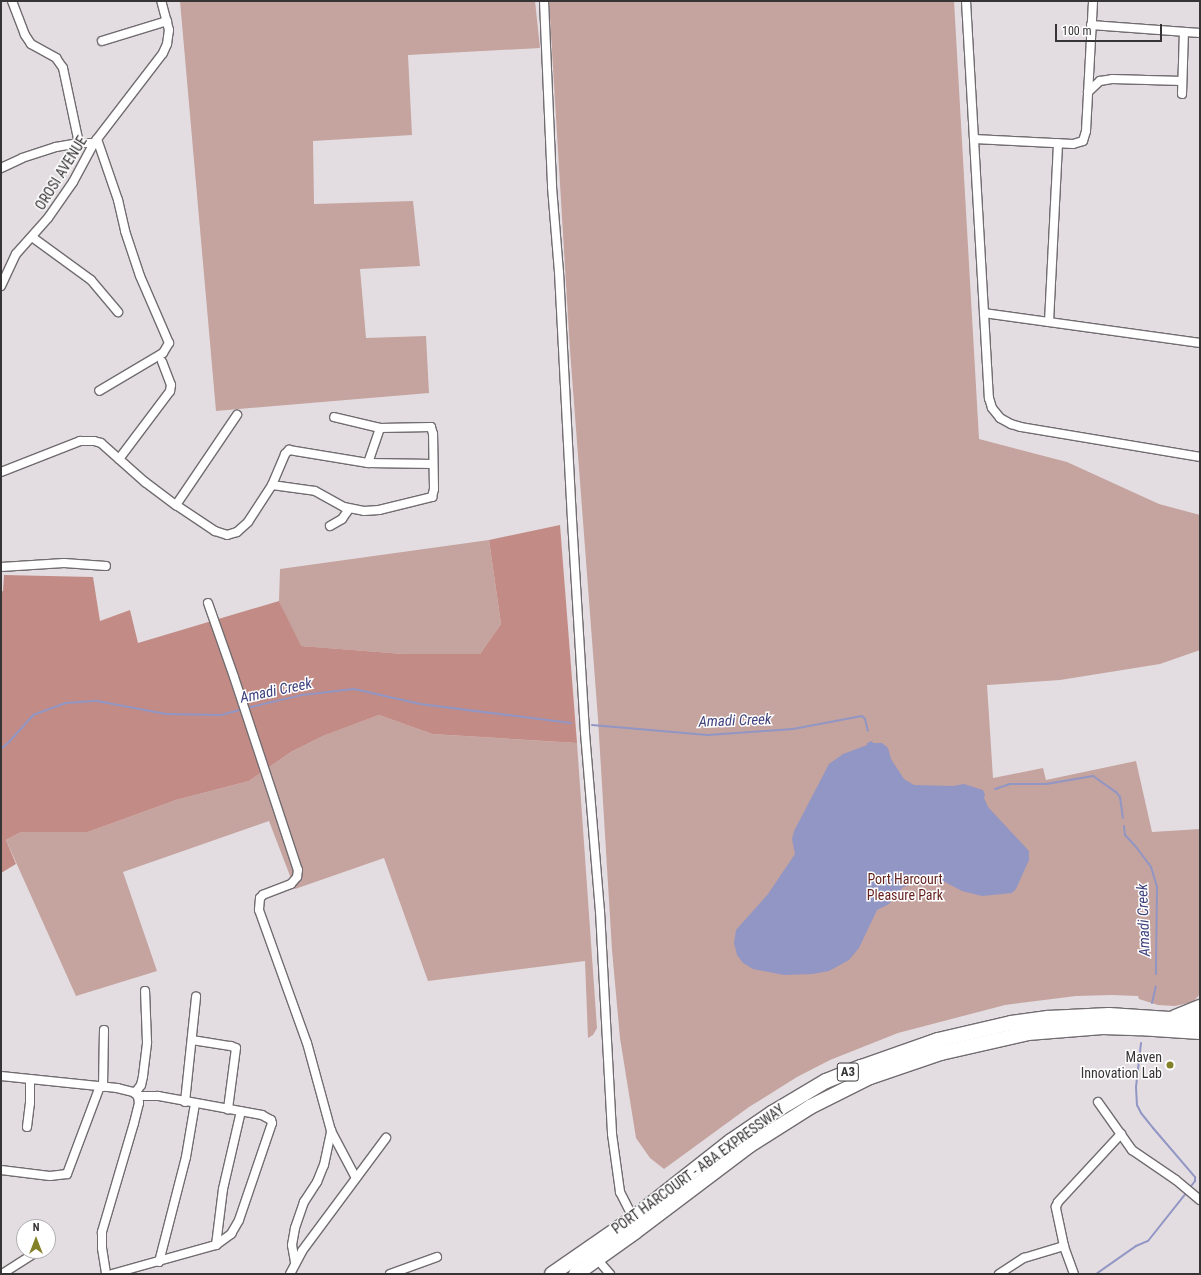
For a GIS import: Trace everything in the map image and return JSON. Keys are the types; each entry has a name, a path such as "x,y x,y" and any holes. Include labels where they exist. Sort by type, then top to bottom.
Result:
{"highway":[{"path":"1168,1019 1186,1014 1200,1007"},
{"name":"PORT HARCOURT - ABA EXPRESSWAY","path":"552,1274 633,1218 735,1138 772,1113 826,1081 861,1067 938,1040 1011,1023 1076,1016 1139,1015 1200,1021"},
{"name":"PORT HARCOURT - ABA EXPRESSWAY","path":"576,1274 750,1145 810,1107 870,1077 942,1053 1028,1033 1103,1027 1200,1032"}],"street":[{"path":"12,1 24,35 31,44 56,58 63,68 79,143"},
{"name":"OROSI AVENUE","path":"1,286 16,254 48,218 72,182 96,141 147,76 163,53 167,44 169,30 161,1"},
{"path":"544,1 552,187 559,272 585,733 600,911 612,1134 620,1192 633,1218"},
{"path":"966,1 989,398 992,408 1000,418 1021,428 1200,457"},
{"path":"974,139 1079,143 1085,137 1093,1"},
{"path":"102,40 167,21"},
{"path":"1091,25 1200,33"},
{"path":"1182,94 1184,32"},
{"path":"1088,92 1100,81 1112,79 1182,81"},
{"path":"1,167 22,158 56,147 96,141 118,200 125,232 140,276 169,343 163,353 99,391"},
{"path":"1049,322 1058,143"},
{"path":"32,237 91,280 118,312"},
{"path":"984,313 1200,343"},
{"path":"119,459 170,391 171,385 162,362"},
{"path":"176,506 237,415"},
{"path":"272,485 315,491 349,509 364,511 379,510 431,498 434,494 433,434 431,427 380,428 334,417"},
{"path":"368,463 380,428"},
{"path":"1,472 66,446 87,440 101,443 145,482 176,506 215,531 223,535 232,535 248,522 272,485 285,454 289,450 368,463 433,464"},
{"path":"330,526 342,519 349,509"},
{"path":"1,567 64,563 106,566"},
{"path":"208,603 244,704 298,870 297,877 291,884 263,895 260,898 259,910 307,1043 331,1131 356,1178"},
{"path":"106,1274 102,1248 102,1232 139,1103 136,1095 144,1076 147,1042 145,991"},
{"path":"185,1102 196,998"},
{"path":"1,1170 50,1176 67,1174 102,1086 104,1030"},
{"path":"192,1040 232,1046 236,1048 228,1109"},
{"path":"1,1076 117,1088 136,1095 152,1096 228,1109 266,1117 271,1120 272,1123 236,1228 231,1234 216,1245 112,1274"},
{"path":"27,1127 30,1103 30,1079"},
{"path":"1098,1102 1132,1150 1200,1200"},
{"path":"159,1262 186,1157 195,1104"},
{"path":"216,1245 223,1189 242,1112"},
{"path":"295,1262 292,1245 295,1228 304,1202 317,1182 324,1165 331,1131"},
{"path":"1074,1274 1064,1246 1056,1213 1058,1202 1121,1134"},
{"path":"290,1274 295,1262 386,1138"},
{"path":"999,1274 1024,1258 1064,1246"},
{"path":"390,1274 437,1258"},
{"path":"2,1274 25,1259"},
{"path":"598,1259 610,1274"}],"green space":[{"path":"180,1 535,1 540,48 408,55 412,135 313,141 314,204 413,201 420,266 360,269 366,338 426,336 429,393 216,411"},
{"name":"Port Harcourt Pleasure Park","path":"549,1 954,1 979,439 1067,462 1159,504 1200,515 1200,650 1160,664 1060,680 987,685 993,778 1043,768 1046,780 1136,761 1152,832 1200,829 1200,994 1193,1002 1175,1006 1158,1005 1139,999 1138,996 1112,995 1076,996 1005,1005 898,1033 830,1060 797,1077 749,1107 664,1169 650,1158 636,1138 620,1038 612,950 598,719 570,350"},
{"path":"489,540 501,624 480,654 404,654 300,646 279,601 280,569"},
{"path":"379,715 432,734 577,743 597,1028 593,1035 588,1038 585,961 428,981 384,858 295,889 269,821 123,872 157,971 76,996 6,840 21,832 88,832 176,800 249,781 291,752 323,736"}],"shaded area":[{"path":"560,525 577,743 432,734 379,715 323,736 291,752 249,781 176,800 88,832 21,832 6,840 16,864 1,873 1,592 3,591 4,575 93,577 100,621 130,610 138,643 279,601 301,646 404,654 480,654 501,624 489,540"}],"water":[{"path":"872,741 873,743 882,743 888,748 891,759 904,779 914,785 953,786 964,784 983,790 985,795 984,798 988,807 1029,851 1029,860 1016,889 1012,893 982,896 962,891 943,881 922,882 903,887 889,904 877,910 859,948 849,960 829,971 812,974 784,975 753,969 743,963 737,955 734,943 736,930 768,894 795,854 792,839 794,831 829,764 843,754 867,745 867,743"}],"waterway":[{"name":"Amadi Creek","path":"247,708 302,695 354,689 420,704 571,723"},
{"name":"Amadi Creek","path":"1,749 33,715 66,703 97,701 166,714 221,715 243,709"},
{"name":"Amadi Creek","path":"592,725 708,735 793,729 862,716 865,719 868,731"},
{"name":"Amadi Creek","path":"995,789 1010,784 1046,784 1093,776 1116,792 1120,797 1123,818"},
{"name":"Amadi Creek","path":"1124,826 1125,835 1151,867 1157,887 1156,974"},
{"name":"Amadi Creek","path":"1152,1003 1156,986"},
{"name":"Amadi Creek","path":"1141,1043 1136,1087 1137,1105 1141,1113 1153,1128 1195,1177 1195,1181 1189,1189"},
{"name":"Amadi Creek","path":"1096,1274 1136,1246 1148,1241 1187,1192"}],"place":[{"name":"Maven Innovation Lab","path":"1170,1065"}]}
